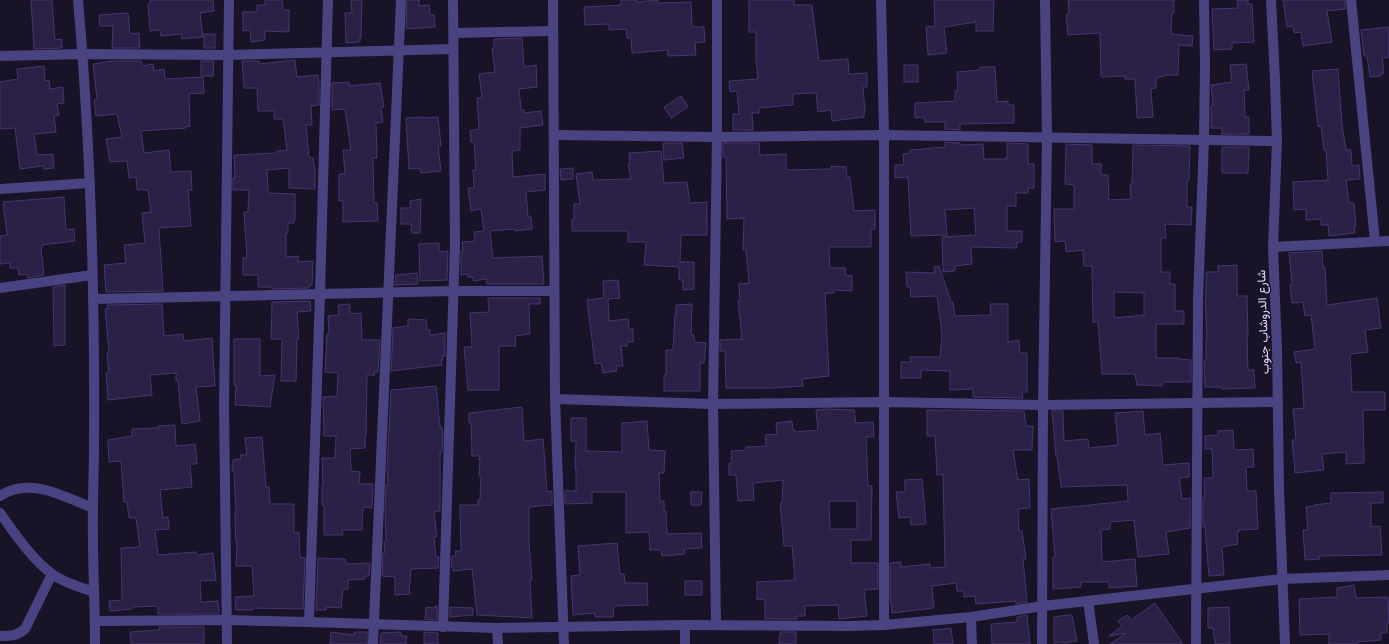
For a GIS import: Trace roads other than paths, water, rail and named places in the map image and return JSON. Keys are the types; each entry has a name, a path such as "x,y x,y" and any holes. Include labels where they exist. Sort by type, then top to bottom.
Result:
{"street":[{"path":"78,0 83,54 90,184 93,299 93,508 95,644"},
{"path":"227,644 224,407 229,0"},
{"path":"309,622 328,0"},
{"path":"373,644 400,51 401,0"},
{"path":"443,627 454,237 453,0"},
{"path":"553,0 555,399 564,644"},
{"path":"716,625 713,404 717,137 717,0"},
{"path":"881,0 884,136 884,625"},
{"path":"1042,644 1043,405 1047,137 1045,0"},
{"path":"1196,644 1198,299 1204,140 1204,0"},
{"name":"شارع الدروشاب جنوب","path":"1271,0 1277,141 1273,247 1284,644"},
{"path":"1351,0 1375,241"},
{"path":"454,33 553,31"},
{"path":"0,56 83,54 228,55 453,49"},
{"path":"554,135 717,137 1047,137 1277,141"},
{"path":"0,189 90,184"},
{"path":"1273,247 1389,241"},
{"path":"0,288 92,275"},
{"path":"93,299 388,292 554,291"},
{"path":"555,399 713,404 885,402 1043,405 1278,402"},
{"path":"0,496 14,489 26,487 38,488 93,508"},
{"path":"0,513 20,541 52,574 94,592"},
{"path":"0,636 14,636 25,629 52,574"},
{"path":"95,621 226,620 374,623 497,628 685,625 884,625 972,617 1043,606 1282,579 1389,575"},
{"path":"1088,601 1094,644"},
{"path":"972,617 972,644"},
{"path":"685,625 685,644"},
{"path":"497,628 498,644"}]}
